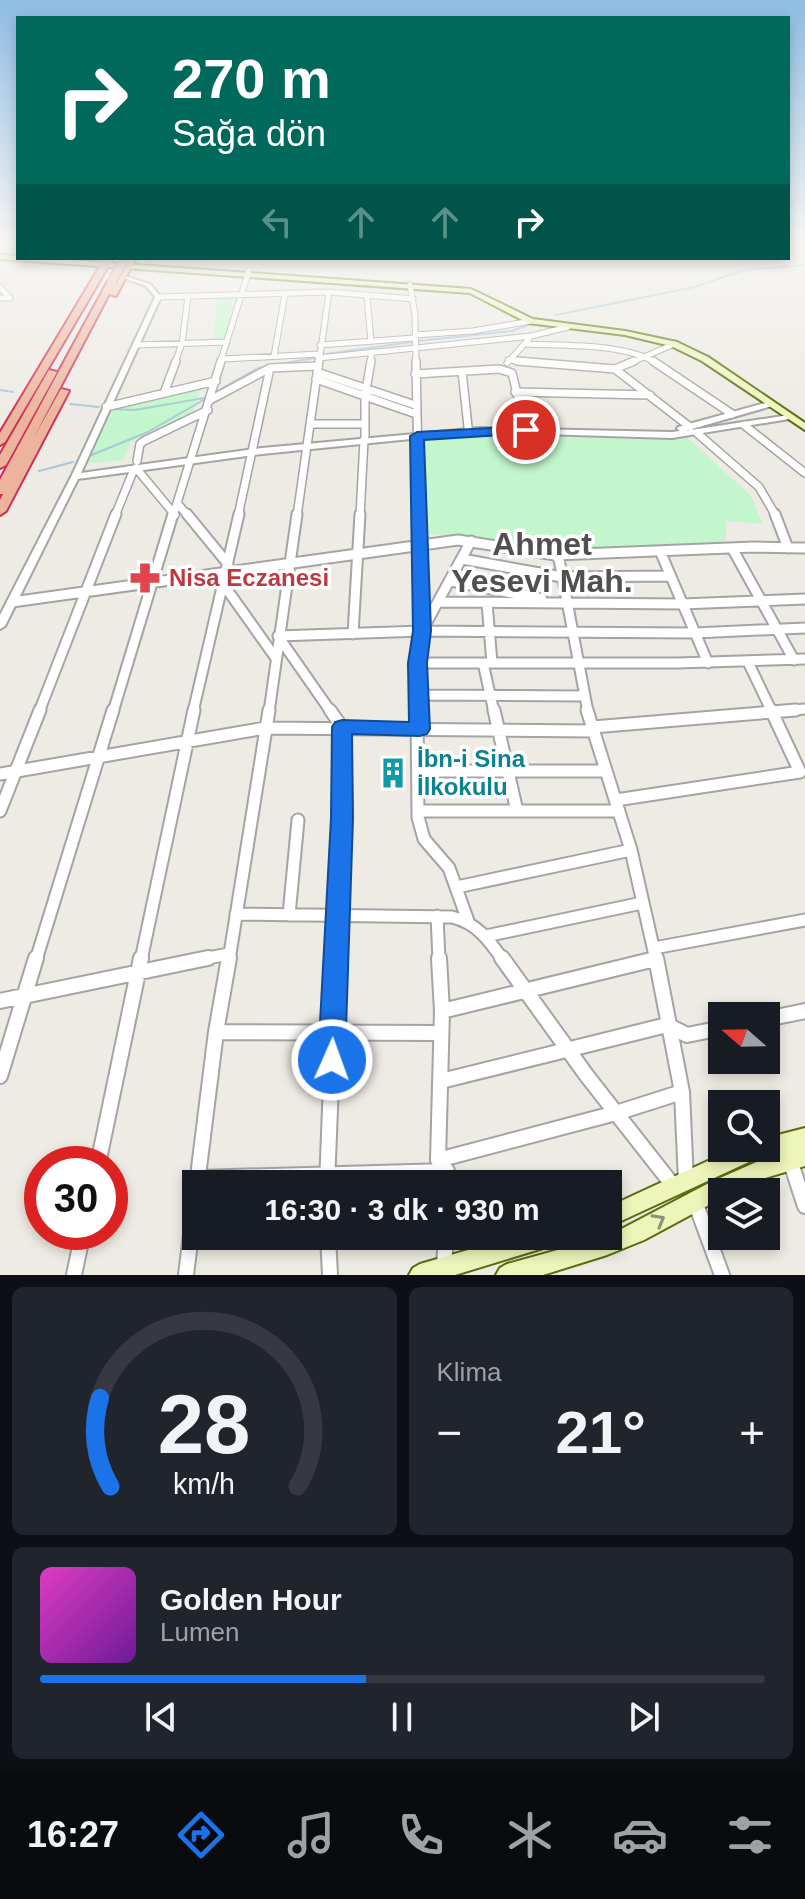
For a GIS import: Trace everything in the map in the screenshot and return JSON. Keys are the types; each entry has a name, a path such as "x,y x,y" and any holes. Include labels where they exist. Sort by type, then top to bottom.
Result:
{"highway":[{"path":"0,442 85,300"},
{"path":"0,465 101,300"},
{"path":"0,511 94,333 106,300"},
{"path":"0,493 53,382 94,333"},
{"path":"53,382 58,346"}],"main road":[{"path":"492,300 531,321 625,333 674,344 705,359 805,427"},
{"path":"502,300 536,319 656,337 703,354 805,420"},
{"path":"780,1144 805,1138"},
{"path":"622,1212 685,1189 798,1158"},
{"path":"507,1275 634,1234 685,1189 738,1162"},
{"path":"420,1275 505,1250"}],"street":[{"path":"0,626 77,473 156,300"},
{"path":"164,393 182,343 187,300"},
{"path":"0,1076 212,399 239,300"},
{"path":"274,356 284,300"},
{"path":"199,1170 216,1032 265,728 328,300"},
{"path":"367,300 371,342"},
{"path":"413,300 422,631 417,663 420,729 418,811 424,839 449,868 468,921"},
{"path":"212,399 270,368 318,362 531,321"},
{"path":"318,362 371,342 531,336 568,327"},
{"path":"506,370 508,360 531,336"},
{"path":"136,345 227,342"},
{"path":"526,344 604,349 647,357 732,414"},
{"path":"508,360 615,369 674,344"},
{"path":"353,634 366,392 372,352"},
{"path":"223,359 274,356 318,362 366,392 415,410"},
{"path":"102,1146 270,368"},
{"path":"615,369 694,430 759,487 771,503 788,548"},
{"path":"415,374 506,370 512,373 526,427"},
{"path":"462,371 468,427"},
{"path":"106,407 216,381"},
{"path":"515,392 650,395"},
{"path":"694,430 732,414 769,404"},
{"path":"0,811 136,466 140,444 208,410"},
{"path":"77,473 468,427 526,427 598,434 694,430 789,417"},
{"path":"310,424 365,424"},
{"path":"744,425 805,473"},
{"path":"417,433 526,427"},
{"path":"136,466 175,515"},
{"path":"178,504 224,572 275,657"},
{"path":"12,602 419,545 471,541 555,555 805,548"},
{"path":"422,631 471,541"},
{"path":"732,548 794,660"},
{"path":"660,551 708,663"},
{"path":"555,555 559,559 583,696 631,850 655,954 682,1092 685,1189"},
{"path":"462,559 562,577 670,576"},
{"path":"451,581 565,604"},
{"path":"439,602 682,604 805,599"},
{"path":"487,603 490,696 517,811"},
{"path":"278,636 422,631 695,633 805,628"},
{"path":"278,636 342,727 339,916 327,1170"},
{"path":"417,663 708,663 805,659"},
{"path":"418,811 517,811 618,806 803,774 748,662"},
{"path":"418,695 583,696"},
{"path":"0,774 265,728 593,729 805,709"},
{"path":"420,771 604,771"},
{"path":"289,915 298,820"},
{"path":"457,887 631,850"},
{"path":"486,936 642,903"},
{"path":"236,914 437,916 468,921 486,936 616,1113 685,1189 722,1275"},
{"path":"437,916 442,1011 444,1170"},
{"path":"442,1011 655,954 805,920"},
{"path":"0,1001 228,954"},
{"path":"780,1016 805,1011"},
{"path":"441,1081 667,1025 687,1035 708,1031"},
{"path":"216,1032 441,1033"},
{"path":"450,1170 682,1092"},
{"path":"798,1158 805,1206"},
{"path":"74,1275 79,1250"},
{"path":"186,1275 189,1250"},
{"path":"329,1250 330,1275"},
{"path":"444,1269 445,1250"}],"green space":[{"path":"217,300 238,300 225,340 214,341"},
{"path":"201,386 194,411 130,443 124,460 79,464 107,409"},
{"path":"523,432 688,438 751,496 763,524 726,521 726,543 608,550 537,548 428,534 423,439"}],"building":[{"path":"388,761 400,761 399,770 387,769"}],"waterway":[{"path":"556,315 627,300"},
{"path":"418,341 512,331 533,323"},
{"path":"326,354 412,342"},
{"path":"221,389 258,368 314,358"},
{"path":"0,390 13,392"},
{"path":"112,409 135,410 204,398"},
{"path":"89,456 148,432 205,399"},
{"path":"70,404 99,407"},
{"path":"39,471 73,462"}],"place":[{"name":"Nisa Eczanesi","path":"145,578"},
{"name":"İbn-i Sina İlkokulu","path":"393,773"}],"district":[{"name":"Ahmet Yesevi Mah.","path":"542,562"}],"route":[{"path":"332,1060 342,818 342,727 420,729 417,663 422,631 417,436 480,430 526,430"}]}
